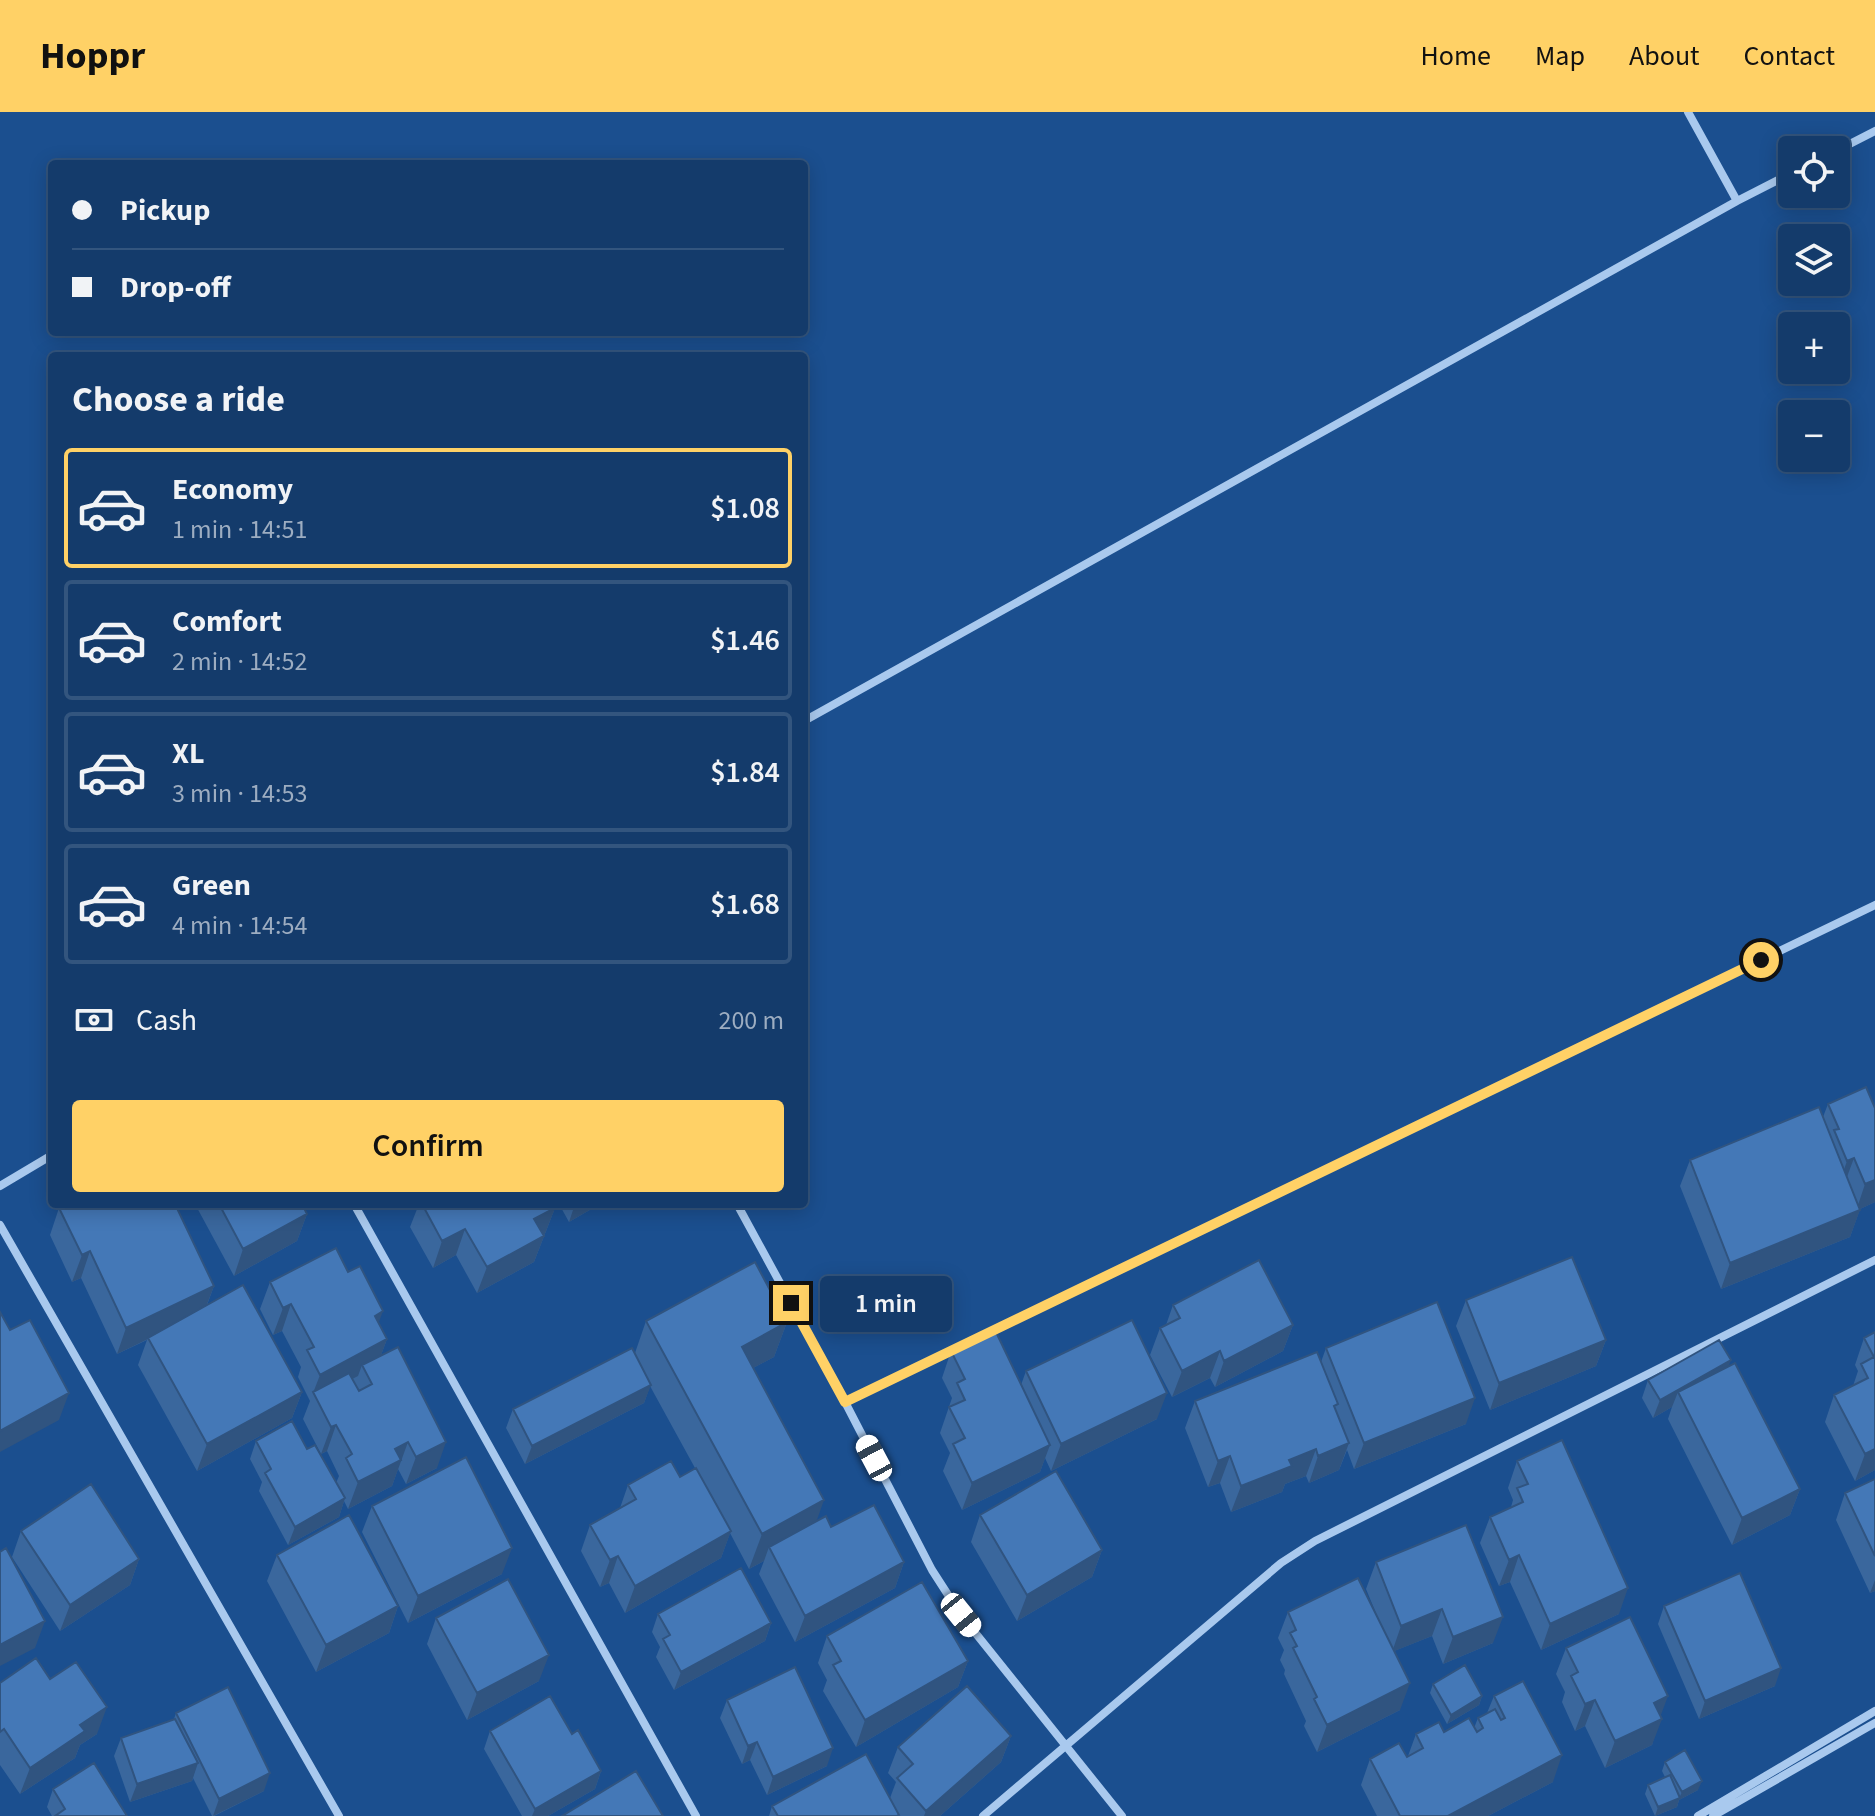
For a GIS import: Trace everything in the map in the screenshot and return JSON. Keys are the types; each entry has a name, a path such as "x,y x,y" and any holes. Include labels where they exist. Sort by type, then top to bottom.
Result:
{"street":[{"path":"1688,112 1737,201"},
{"path":"1850,144 1875,131"},
{"path":"808,719 1778,180"},
{"path":"845,1402 1875,905"},
{"path":"0,1186 48,1157"},
{"path":"356,1208 696,1816"},
{"path":"739,1208 939,1582 961,1615 1122,1816"},
{"path":"0,1225 339,1816"},
{"path":"983,1816 1281,1563 1315,1541 1875,1260"},
{"path":"1698,1816 1875,1711"},
{"path":"1713,1816 1875,1723"}],"building":[{"path":"1866,1087 1875,1108 1875,1180 1865,1184 1854,1158 1847,1161 1834,1130 1839,1129 1828,1104"},
{"path":"1819,1107 1860,1210 1730,1263 1690,1160"},
{"path":"59,1208 177,1208 214,1286 126,1328 90,1251 82,1255"},
{"path":"221,1208 304,1208 307,1214 243,1249"},
{"path":"424,1208 555,1208 534,1219 544,1236 487,1267 465,1229 442,1241"},
{"path":"336,1248 348,1272 360,1266 383,1311 375,1316 387,1339 320,1375 307,1350 314,1347 291,1304 283,1308 270,1282"},
{"path":"1572,1257 1606,1340 1499,1383 1466,1300"},
{"path":"1259,1260 1293,1325 1224,1361 1220,1351 1182,1371 1160,1328 1180,1318 1173,1305"},
{"path":"755,1262 787,1322 742,1347 824,1500 762,1534 646,1321"},
{"path":"243,1285 302,1392 207,1444 148,1338"},
{"path":"1437,1302 1475,1398 1364,1443 1326,1348"},
{"path":"0,1312 10,1330 30,1320 69,1393 0,1431"},
{"path":"1132,1320 1167,1393 1061,1444 1026,1371"},
{"path":"995,1330 1050,1445 972,1483 953,1444 965,1438 949,1407 965,1400 957,1383 965,1379 951,1351"},
{"path":"1875,1332 1875,1449 1865,1454 1834,1395 1868,1378 1861,1364 1874,1357 1864,1338"},
{"path":"1719,1340 1731,1360 1660,1400 1648,1380"},
{"path":"398,1347 446,1442 416,1457 408,1442 395,1449 401,1460 358,1482 346,1458 352,1454 336,1425 331,1427 313,1392 349,1373 359,1391 372,1384 362,1365"},
{"path":"632,1348 651,1385 532,1446 513,1409"},
{"path":"1317,1352 1338,1404 1334,1406 1349,1443 1318,1456 1316,1449 1289,1460 1292,1466 1241,1486 1230,1456 1218,1461 1195,1401"},
{"path":"1735,1363 1800,1489 1742,1518 1678,1392"},
{"path":"292,1421 307,1449 315,1445 345,1498 295,1527 265,1473 271,1469 256,1441"},
{"path":"1562,1440 1628,1588 1550,1624 1519,1555 1509,1560 1490,1517 1523,1502 1517,1488 1528,1484 1517,1461"},
{"path":"466,1457 512,1548 418,1596 372,1506"},
{"path":"671,1461 680,1477 696,1468 731,1531 635,1586 618,1556 610,1560 590,1525 636,1499 628,1485"},
{"path":"1056,1471 1102,1550 1027,1595 980,1515"},
{"path":"1875,1479 1875,1556 1845,1493"},
{"path":"91,1484 139,1559 70,1605 21,1531"},
{"path":"874,1505 904,1562 805,1616 769,1547 826,1516 831,1527"},
{"path":"349,1515 398,1606 326,1645 277,1555"},
{"path":"1466,1525 1503,1617 1453,1637 1442,1609 1401,1626 1376,1562"},
{"path":"6,1548 45,1621 0,1645 0,1552"},
{"path":"741,1568 771,1623 681,1672 663,1639 670,1635 658,1614"},
{"path":"1740,1573 1781,1668 1705,1701 1664,1606"},
{"path":"1358,1578 1410,1683 1327,1725 1293,1648 1297,1646 1290,1633 1296,1630 1288,1612"},
{"path":"508,1579 549,1655 477,1693 436,1618"},
{"path":"922,1582 968,1661 865,1720 833,1665 841,1661 827,1636"},
{"path":"1630,1617 1668,1696 1654,1703 1662,1719 1615,1741 1595,1700 1585,1704 1571,1676 1578,1672 1566,1648"},
{"path":"36,1658 50,1679 76,1662 107,1707 80,1725 85,1731 30,1768 4,1729 0,1732 0,1683"},
{"path":"1465,1665 1482,1696 1451,1715 1433,1684"},
{"path":"795,1667 833,1748 773,1777 757,1742 748,1746 727,1700"},
{"path":"1523,1681 1562,1755 1448,1816 1400,1816 1370,1759 1399,1743 1407,1757 1423,1748 1416,1734 1439,1722 1444,1732 1469,1718 1477,1732 1483,1728 1478,1718 1495,1709 1501,1720 1505,1718 1494,1696"},
{"path":"967,1686 1011,1736 926,1811 897,1778 913,1764 898,1747"},
{"path":"228,1687 270,1773 219,1799 176,1713"},
{"path":"550,1696 572,1734 578,1730 601,1771 535,1809 490,1731"},
{"path":"175,1719 198,1763 137,1784 121,1738"},
{"path":"1685,1750 1702,1781 1682,1792 1665,1762"},
{"path":"866,1754 899,1815 778,1816 772,1806"},
{"path":"94,1763 127,1816 55,1816 65,1809 53,1789"},
{"path":"636,1771 663,1816 562,1816"},
{"path":"1670,1775 1680,1798 1658,1807 1648,1785"}],"route":[{"path":"791,1303 845,1402 1761,960"}]}
